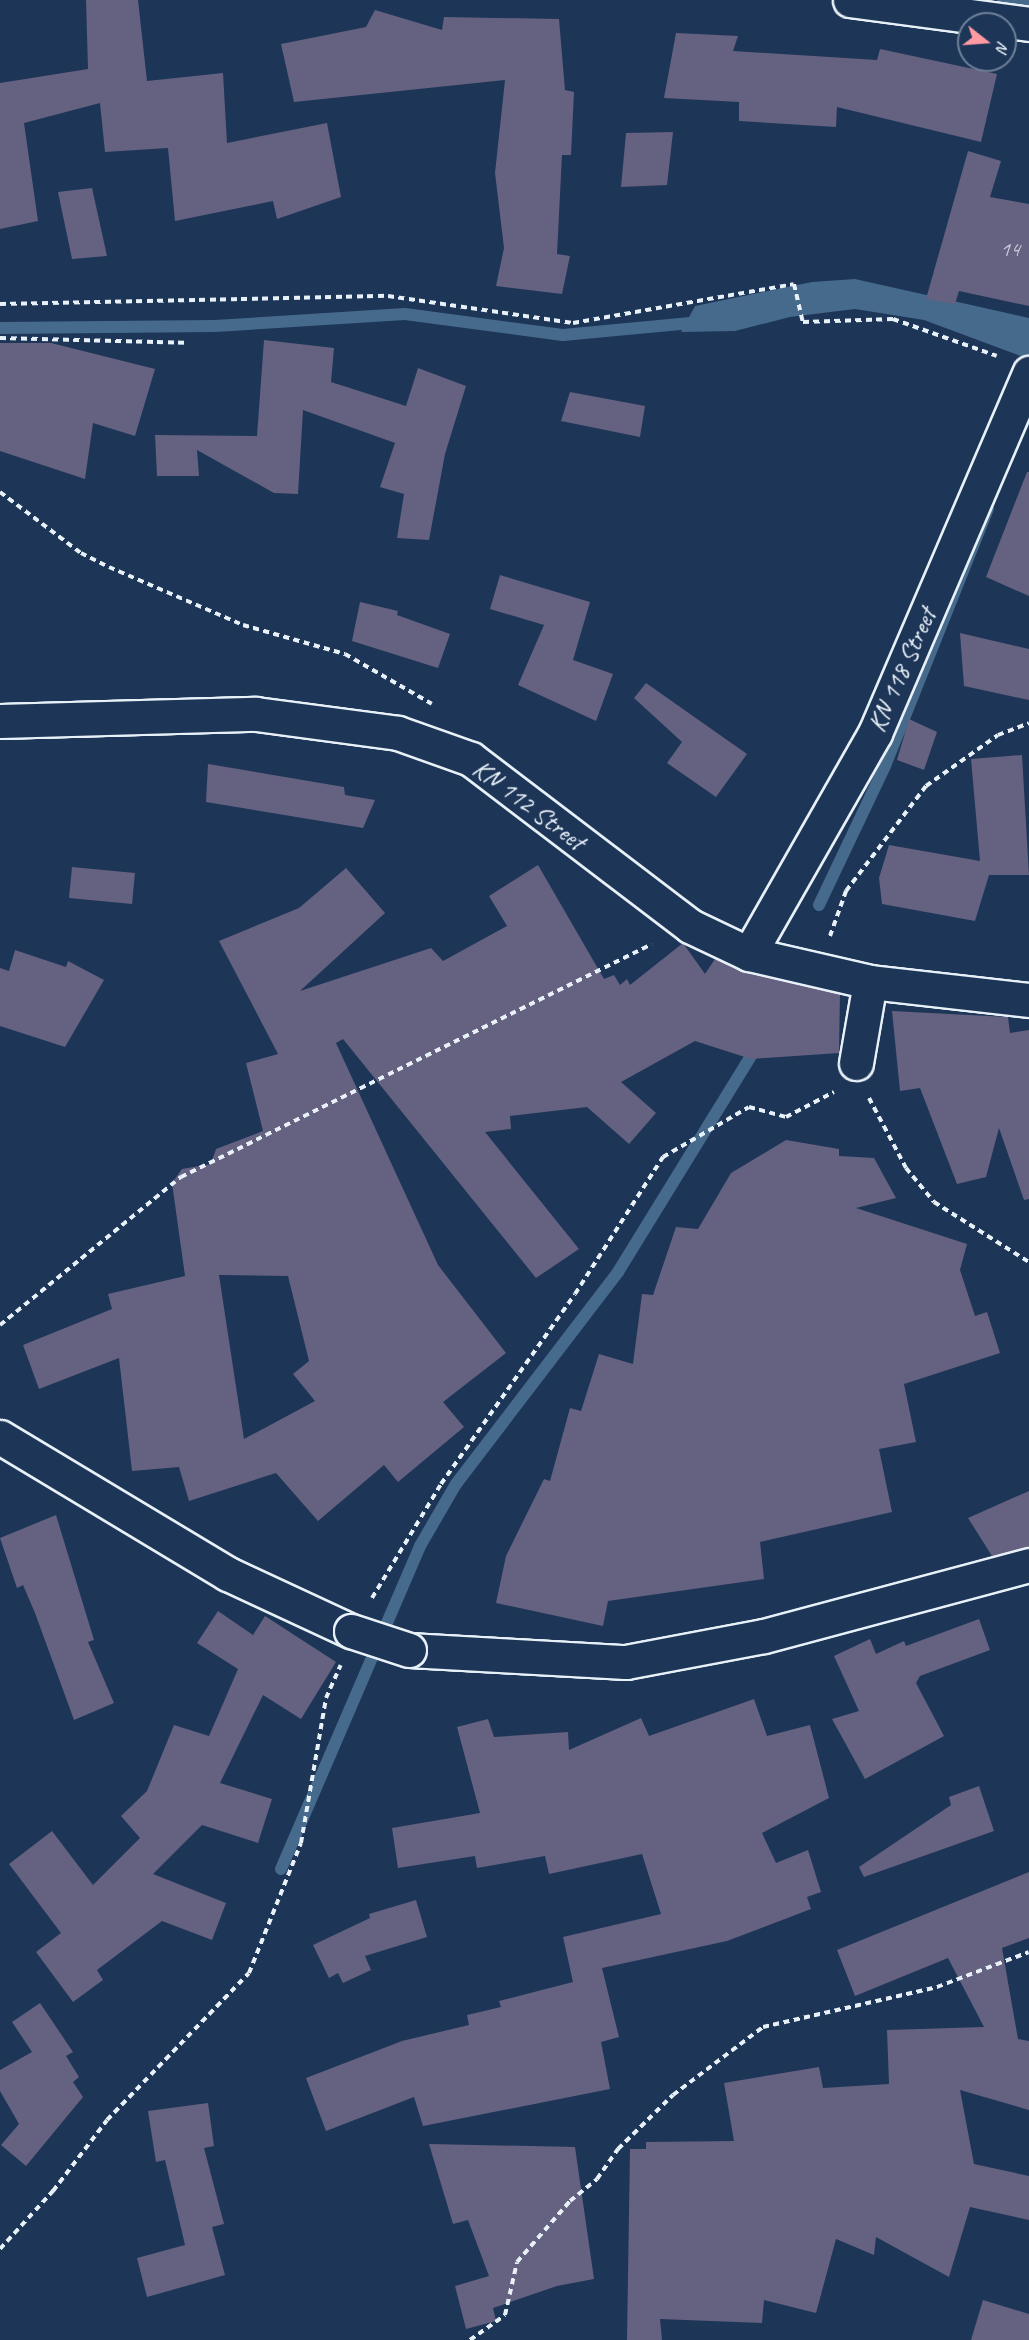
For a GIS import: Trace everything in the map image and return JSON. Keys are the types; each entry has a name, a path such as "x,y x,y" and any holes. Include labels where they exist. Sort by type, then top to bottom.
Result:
{"street":[{"path":"850,0 1029,24"},
{"name":"KN 118 Street","path":"749,954 875,734 1017,366"},
{"name":"KN 112 Street","path":"0,721 190,712 256,714 398,733 471,759 690,926 749,954 819,968 870,982 1029,1000"},
{"path":"856,1063 870,982"},
{"path":"0,1437 228,1574 354,1633 409,1650 626,1662 764,1636 1029,1564"}],"path":[{"path":"0,304 388,296 573,323 794,284 803,322 893,319 963,340 1017,366"},
{"path":"0,338 185,343"},
{"path":"0,492 81,552 109,567 243,625 345,654 444,710"},
{"path":"819,968 846,891 926,786 998,735 1029,723"},
{"path":"0,1325 181,1177 690,926"},
{"path":"856,1063 874,1114 906,1168 934,1202 1029,1263"},
{"path":"0,2248 47,2198 107,2120 249,1972 301,1842 326,1698 354,1633 441,1484 574,1294 663,1156 749,1107 786,1117 831,1097 856,1063"},
{"path":"470,2340 505,2316 517,2262 570,2201 597,2179 618,2149 673,2095 763,2027 937,1987 1029,1952"}],"water":[{"path":"855,279 1029,318 1029,359 924,320 855,309 790,317 735,331 681,332 695,306 812,282"}],"building":[{"path":"86,0 138,0 147,81 223,73 227,143 327,123 341,197 277,219 273,201 175,221 168,148 105,152 100,103 24,123 38,221 0,229 0,83 88,69"},
{"path":"375,10 442,30 444,17 559,19 565,90 574,92 571,155 562,155 557,254 570,256 562,294 496,286 504,248 495,173 505,80 294,102 281,44 366,27"},
{"path":"676,33 738,36 733,51 877,60 880,49 957,65 957,72 997,74 981,142 837,107 836,127 739,121 739,102 664,98"},
{"path":"673,132 667,185 621,187 626,133"},
{"path":"968,151 1001,161 990,197 1029,204 1029,306 959,291 955,304 926,299"},
{"path":"92,188 107,256 72,259 58,192"},
{"path":"264,340 334,348 331,382 406,406 418,368 466,386 445,454 429,540 397,538 404,494 380,487 395,443 303,410 298,494 274,493 197,450 199,476 157,476 155,435 257,436"},
{"path":"0,343 51,343 155,369 135,436 93,423 85,479 0,451"},
{"path":"570,392 645,406 640,437 561,421"},
{"path":"1027,472 1029,472 1029,596 986,577"},
{"path":"500,575 590,602 573,660 613,674 596,721 518,685 544,625 490,609"},
{"path":"360,602 398,611 397,615 450,634 438,668 352,641"},
{"path":"960,633 1029,649 1029,700 964,686"},
{"path":"646,683 747,754 716,797 667,763 682,742 634,698"},
{"path":"909,719 937,732 924,770 897,760"},
{"path":"1022,755 1029,875 989,875 975,921 882,904 879,878 889,845 980,861 971,759"},
{"path":"208,764 344,787 345,795 375,800 363,828 206,802"},
{"path":"538,865 604,979 614,975 620,985 627,979 630,985 683,943 705,974 715,959 742,972 840,994 839,1053 751,1059 695,1041 621,1082 656,1113 629,1144 587,1107 510,1116 511,1129 485,1132 579,1249 536,1278 343,1039 336,1043 438,1265 506,1353 443,1402 464,1427 398,1482 384,1465 318,1521 276,1473 189,1501 179,1467 132,1471 119,1358 39,1389 23,1345 112,1309 108,1294 185,1276 172,1183 182,1169 211,1164 216,1149 263,1131 246,1063 278,1054 219,941 299,908 346,868 385,913 300,991 431,948 443,961 507,926 489,896","holes":["219,1275 288,1276 309,1361 293,1374 315,1401 244,1439"]},
{"path":"72,867 135,873 132,904 69,898"},
{"path":"15,950 66,967 68,961 104,980 65,1047 0,1026 0,968 9,971"},
{"path":"892,1011 1008,1017 1010,1033 1029,1030 1029,1199 1024,1200 999,1128 986,1177 957,1184 920,1088 900,1091"},
{"path":"786,1140 839,1149 839,1156 874,1158 896,1198 856,1208 967,1244 960,1270 975,1316 987,1312 1000,1353 904,1384 916,1442 879,1449 892,1512 760,1542 764,1579 608,1601 603,1626 496,1603 506,1556 544,1479 550,1481 570,1408 581,1411 599,1354 633,1364 642,1294 653,1295 676,1227 698,1229 731,1173"},
{"path":"1029,1491 1029,1547 992,1556 968,1518"},
{"path":"56,1515 94,1640 88,1642 114,1703 74,1720 35,1613 23,1585 17,1588 0,1538"},
{"path":"218,1611 253,1635 265,1616 336,1662 301,1719 263,1695 220,1783 272,1799 258,1843 202,1825 153,1874 226,1903 212,1940 162,1921 97,1970 103,1980 73,2002 36,1952 61,1933 9,1864 52,1831 93,1885 140,1838 121,1816 147,1791 174,1725 209,1736 238,1669 197,1643"},
{"path":"979,1619 990,1650 920,1676 916,1683 944,1736 865,1779 832,1719 859,1711 834,1656 870,1639 876,1654 904,1641 906,1646"},
{"path":"754,1699 767,1736 810,1725 829,1798 762,1833 776,1863 808,1850 821,1892 807,1897 811,1909 727,1941 602,1968 619,2037 601,2042 610,2089 423,2126 414,2097 326,2131 306,2078 402,2041 469,2025 467,2015 501,2007 499,2001 573,1982 563,1937 661,1914 642,1854 549,1874 545,1856 477,1868 475,1856 398,1868 392,1828 480,1813 457,1727 488,1719 494,1737 568,1732 569,1750 641,1718 649,1736"},
{"path":"979,1786 994,1831 864,1877 859,1867 951,1805 949,1797"},
{"path":"1029,1872 1029,1938 1002,1948 1018,2039 1029,2041 1029,2110 960,2090 974,2164 1029,2176 1029,2220 970,2207 949,2277 876,2237 874,2255 836,2239 816,2313 764,2300 762,2323 660,2319 662,2340 627,2340 630,2149 646,2149 646,2142 734,2141 724,2083 819,2067 823,2088 889,2084 887,2030 984,2027 948,1958 855,1996 837,1950"},
{"path":"416,1900 427,1937 365,1956 371,1970 343,1983 338,1973 329,1978 313,1945 370,1918 369,1914"},
{"path":"40,2003 73,2052 66,2056 79,2077 73,2082 83,2097 26,2166 1,2145 19,2124 0,2091 0,2070 32,2052 12,2022"},
{"path":"208,2103 214,2146 204,2148 224,2224 212,2227 225,2275 147,2297 137,2258 185,2245 165,2160 156,2162 148,2111"},
{"path":"429,2144 575,2147 594,2279 557,2286 493,2308 496,2321 466,2329 455,2286 489,2276 468,2220 453,2224"},
{"path":"983,2300 1029,2314 1029,2340 971,2340"}],"waterway":[{"path":"1003,0 1029,3"},
{"path":"0,328 215,326 405,314 563,335 701,322"},
{"path":"819,905 885,766 988,509"},
{"path":"281,1869 420,1546 456,1484 618,1272 757,1046"}]}
